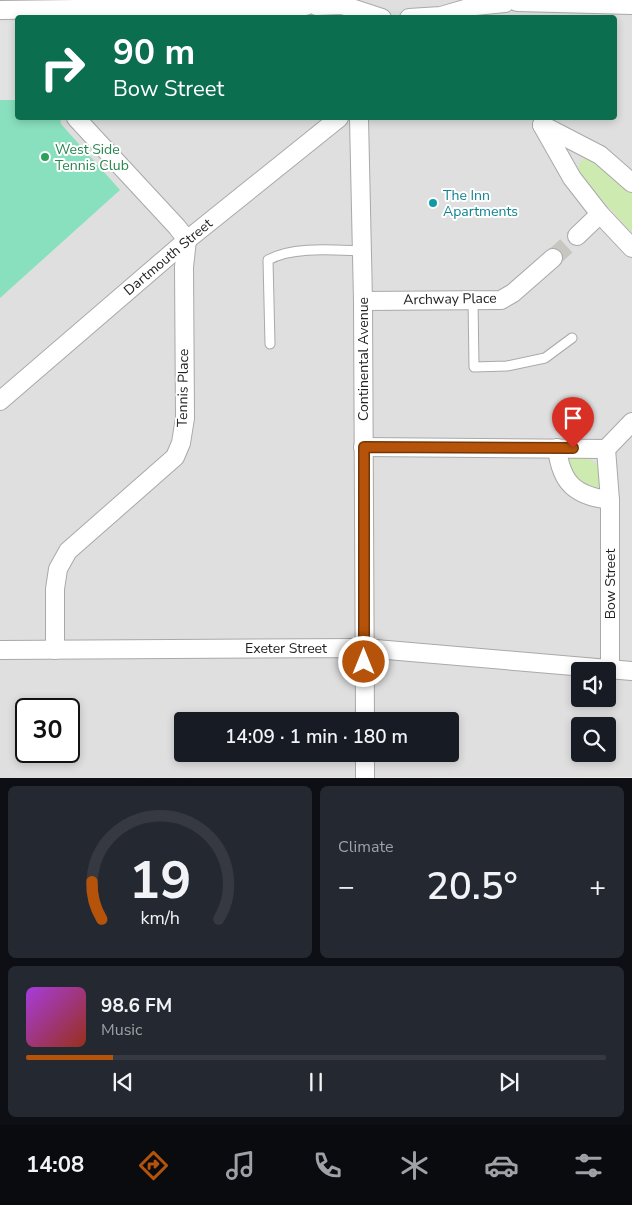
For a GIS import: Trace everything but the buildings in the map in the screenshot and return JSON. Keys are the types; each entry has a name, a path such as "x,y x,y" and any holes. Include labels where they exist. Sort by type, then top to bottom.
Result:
{"street":[{"path":"459,14 475,6 511,3 632,5"},
{"path":"0,10 73,14 342,5 375,15"},
{"path":"78,120 187,240"},
{"name":"Dartmouth Street","path":"0,401 187,240 337,120"},
{"name":"Continental Avenue","path":"359,120 363,301 365,712"},
{"path":"539,121 600,155 632,183"},
{"path":"539,121 572,178 600,214 632,248"},
{"path":"577,236 600,214"},
{"name":"Tennis Place","path":"55,650 55,589 58,569 68,551 175,457 181,443 185,418 184,267 187,240"},
{"name":"Archway Place","path":"363,301 501,300 513,293 553,258"},
{"path":"364,447 606,449 632,422"},
{"path":"557,448 559,465 574,488 593,498 610,500"},
{"name":"Bow Street","path":"606,449 610,500 610,662"},
{"name":"Exeter Street","path":"0,650 364,648 571,666"},
{"name":"Exeter Street","path":"616,669 632,670"},
{"path":"365,762 365,778"}],"lane":[{"path":"270,344 268,260 276,255 292,252 362,251"},
{"path":"473,300 474,366 507,366 545,358 572,338"}],"shaded area":[{"path":"0,0 632,0 632,777 0,778"},
{"path":"0,22 15,22 15,100 0,100"}],"green space":[{"name":"West Side Tennis Club","path":"0,22 15,22 15,120 60,120 61,124 120,190 0,298"},
{"path":"584,158 597,163 632,194 632,233 577,172 579,164"},
{"path":"582,453 600,467 602,485 594,490 572,478 566,458"}],"tunnel":[{"path":"553,258 577,236"}],"place":[{"name":"West Side Tennis Club","path":"45,157"},
{"name":"The Inn Apartments","path":"433,203"}],"route":[{"path":"364,662 364,447 573,448"}]}
